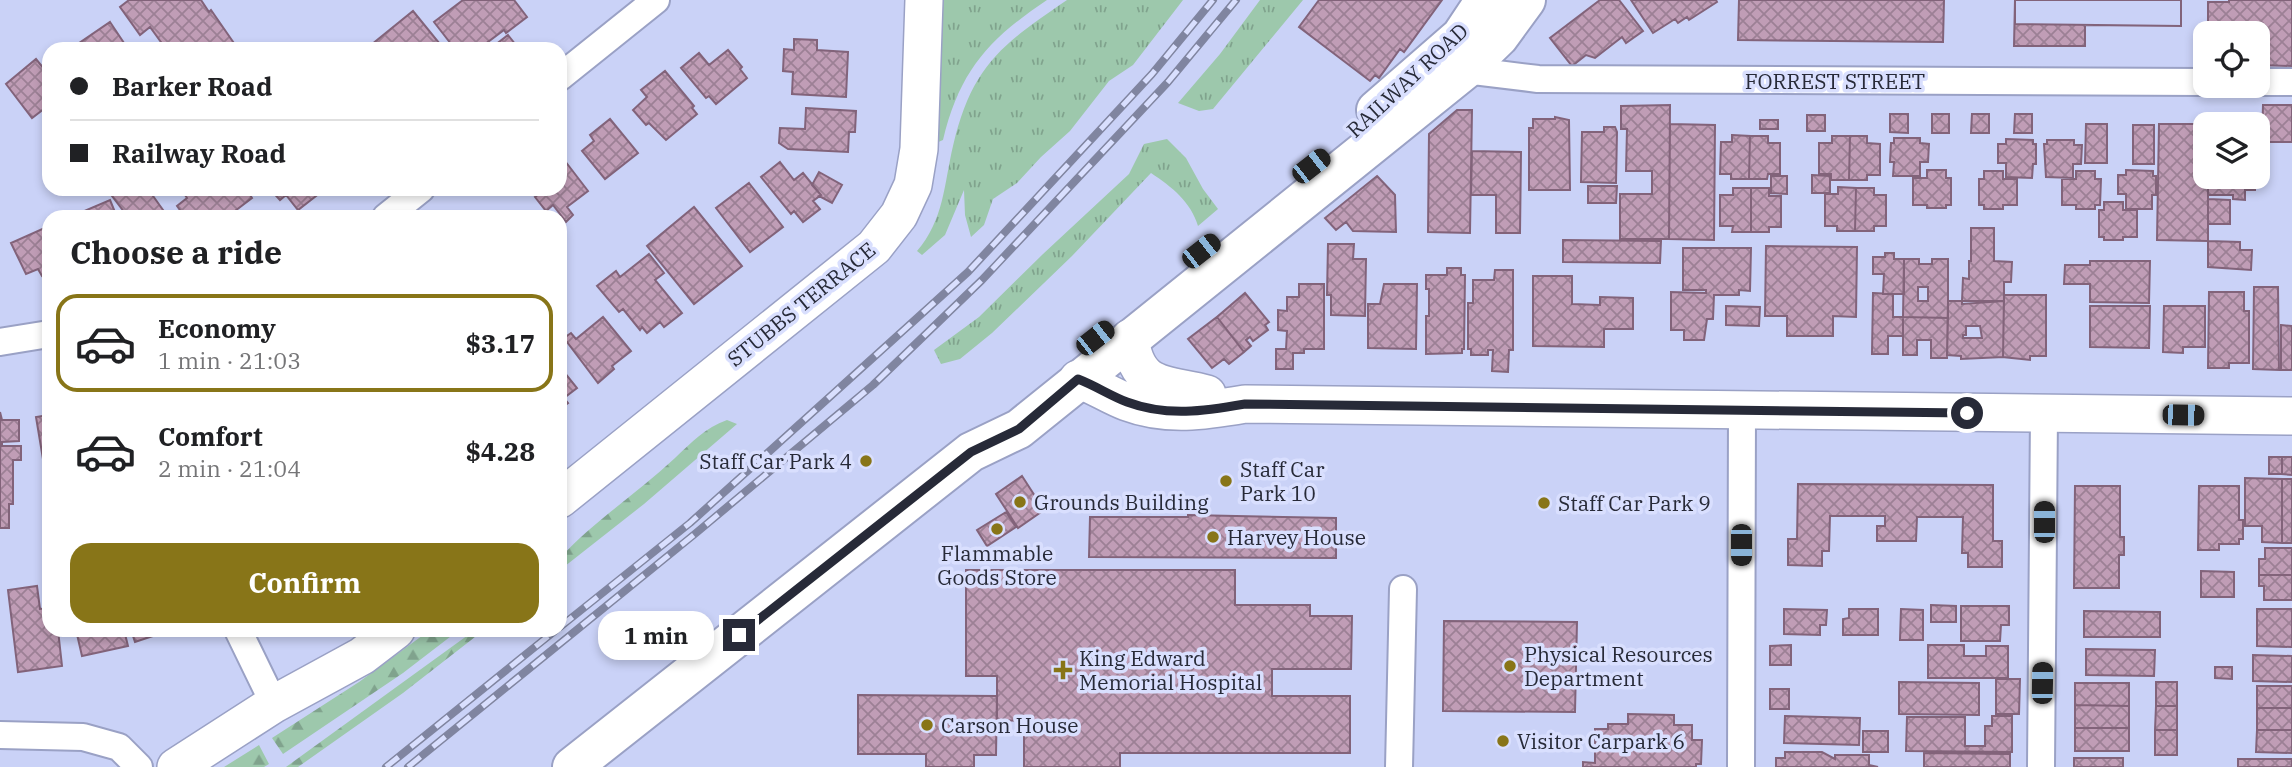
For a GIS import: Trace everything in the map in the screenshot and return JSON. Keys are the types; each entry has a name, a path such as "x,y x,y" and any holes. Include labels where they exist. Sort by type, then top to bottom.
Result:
{"main road":[{"name":"RAILWAY ROAD","path":"572,767 971,452 1008,407 1333,149 1461,36 1485,0"},
{"name":"RAILWAY ROAD","path":"971,452 1019,429 1465,70 1499,37 1526,0"}],"street":[{"path":"567,71 656,0"},
{"name":"STUBBS TERRACE","path":"567,493 874,247 900,215 913,185 918,154 924,0"},
{"name":"FORREST STREET","path":"1465,70 1552,79 2193,82"},
{"path":"2270,82 2292,82"},
{"path":"395,210 412,196"},
{"path":"0,342 42,335"},
{"path":"1130,338 1136,364 1152,381 1161,386 1197,391 1245,404"},
{"path":"1078,379 1129,403 1158,411 1197,413 1245,404 2292,416"},
{"path":"1741,767 1742,410"},
{"path":"2041,767 2044,414"},
{"path":"1399,767 1403,589"},
{"path":"241,637 274,704"},
{"path":"176,767 274,704 362,656 387,637"},
{"path":"0,735 83,737 119,747 139,767"}],"green space":[{"path":"943,0 1047,0 1009,28 980,58 958,94 943,140 936,143"},
{"path":"1067,0 1183,0 1133,65 1109,81 1070,131 1017,183 993,199 984,225 971,237 965,215 964,190 945,235 922,255 917,251 938,214 961,119 980,77 1007,45"},
{"path":"1260,0 1303,0 1213,109 1199,111 1178,103 1220,54"},
{"path":"1167,139 1186,158 1218,209 1198,226 1191,210 1180,196 1151,173 1072,256 992,333 960,359 941,364 934,350 979,317 1129,174 1144,144"},
{"path":"727,420 737,424 644,504 567,564 567,551 588,531 712,427"},
{"path":"420,637 450,637 403,673 283,754 272,738 359,682"},
{"path":"465,637 475,637 403,693 298,767 286,767"},
{"path":"259,745 269,764 264,767 224,767"}],"building":[{"path":"129,0 201,0 233,42 161,42 150,27 140,35 120,7"},
{"path":"463,0 514,0 527,17 506,33 504,30 488,42 450,42 434,22"},
{"path":"1319,0 1442,0 1404,52 1400,49 1379,78 1375,75 1370,81 1299,27"},
{"path":"1600,0 1619,0 1643,31 1626,43 1622,37 1595,58 1586,55 1572,66 1550,38"},
{"path":"1631,0 1717,2 1689,20 1687,17 1678,23 1675,19 1653,33"},
{"path":"1739,0 1944,0 1943,42 1738,40"},
{"path":"2015,0 2181,0 2181,26 2085,25 2085,46 2014,46"},
{"path":"2015,0 2181,0 2181,26 2015,24"},
{"path":"2292,0 2292,66 2270,65 2270,21 2208,21 2208,2"},
{"path":"413,11 438,42 375,42"},
{"path":"110,22 123,42 81,42"},
{"path":"508,35 514,42 499,42"},
{"path":"794,39 817,40 817,50 848,52 846,97 792,94 793,72 783,71 784,49 794,50"},
{"path":"728,50 747,78 716,104 709,96 706,98 681,68 699,53 709,65"},
{"path":"36,59 42,66 42,110 32,118 6,84"},
{"path":"665,71 694,106 692,108 697,114 666,140 649,123 646,125 633,110 647,97 641,90"},
{"path":"1670,105 1669,239 1620,239 1620,194 1652,194 1652,171 1626,171 1627,129 1621,129 1621,106"},
{"path":"2263,105 2292,105 2292,142 2270,142 2270,112 2263,112"},
{"path":"806,108 856,111 855,132 849,132 848,152 788,149 779,143 780,128 805,129"},
{"path":"1457,110 1472,110 1470,233 1428,232 1429,134"},
{"path":"1890,114 1908,114 1908,133 1890,132"},
{"path":"1932,114 1949,114 1949,133 1932,133"},
{"path":"1972,114 1989,114 1989,133 1971,133"},
{"path":"2015,114 2032,114 2032,133 2014,133"},
{"path":"1807,115 1825,115 1825,131 1807,131"},
{"path":"1555,117 1569,120 1570,190 1529,190 1529,128 1533,128 1533,119"},
{"path":"610,119 638,153 605,179 582,151 594,141 590,135"},
{"path":"1760,120 1778,120 1778,129 1760,129"},
{"path":"1670,124 1715,125 1714,240 1669,239"},
{"path":"2086,124 2107,124 2107,163 2085,163"},
{"path":"2159,124 2193,124 2193,189 2208,189 2208,241 2157,240"},
{"path":"2133,125 2154,125 2154,164 2133,164"},
{"path":"1604,127 1615,127 1617,132 1616,183 1581,182 1582,132 1604,132"},
{"path":"1732,135 1750,136 1749,179 1731,179 1731,174 1720,174 1721,142 1732,142"},
{"path":"1750,136 1768,136 1768,143 1780,143 1780,174 1768,174 1767,179 1749,179"},
{"path":"1832,136 1850,136 1849,180 1831,180 1831,174 1819,174 1819,143 1832,143"},
{"path":"1850,136 1867,136 1867,143 1880,144 1880,175 1867,175 1867,180 1849,180"},
{"path":"1894,138 1920,138 1920,143 1929,144 1928,162 1920,162 1920,176 1893,176 1894,162 1890,162 1891,143 1894,143"},
{"path":"2006,139 2033,140 2033,144 2036,144 2036,164 2033,164 2032,178 2006,177 2006,163 1998,163 1998,144 2006,144"},
{"path":"2047,140 2074,140 2074,145 2082,145 2081,164 2073,164 2073,178 2046,177 2044,144 2047,144"},
{"path":"1472,151 1521,152 1520,233 1496,233 1496,195 1471,195"},
{"path":"780,162 794,180 803,173 821,195 813,201 820,209 803,222 794,211 791,214 761,177"},
{"path":"567,164 588,191 567,207 573,215 567,221 567,210 557,210 553,205 545,210 535,197 567,196"},
{"path":"1927,170 1946,170 1946,178 1951,178 1951,205 1946,205 1946,208 1913,205 1913,178 1927,178"},
{"path":"2126,170 2153,171 2153,176 2156,176 2156,195 2152,195 2152,209 2126,209 2126,194 2118,194 2118,175 2126,175"},
{"path":"1984,171 2003,171 2003,179 2017,179 2017,205 2003,205 2003,209 1984,209 1984,205 1979,205 1979,179 1984,179"},
{"path":"2076,171 2095,171 2095,179 2101,179 2100,205 2095,205 2095,209 2076,209 2076,205 2062,205 2062,179 2076,179"},
{"path":"819,172 842,185 832,203 819,196 821,195 812,185"},
{"path":"1812,175 1830,176 1830,193 1812,193"},
{"path":"1377,176 1395,195 1396,232 1353,231 1346,222 1336,230 1325,218"},
{"path":"1771,176 1787,176 1787,194 1771,193"},
{"path":"749,183 783,227 750,252 716,208"},
{"path":"1588,186 1617,186 1616,203 1588,203"},
{"path":"1838,187 1856,188 1855,231 1837,231 1837,226 1825,226 1825,194 1838,194"},
{"path":"1733,188 1751,188 1751,232 1732,232 1733,226 1720,226 1720,195 1733,195"},
{"path":"1751,188 1769,188 1769,196 1781,196 1781,227 1769,227 1769,232 1751,232"},
{"path":"1856,188 1874,188 1874,195 1886,195 1886,226 1874,226 1874,231 1855,231"},
{"path":"2208,189 2255,189 2245,190 2245,200 2233,199 2233,195 2208,195"},
{"path":"112,196 153,196 163,210 123,210"},
{"path":"186,196 252,198 236,210 180,210 177,206 187,198"},
{"path":"287,196 316,196 298,210"},
{"path":"2208,199 2230,200 2230,224 2208,224"},
{"path":"110,200 114,210 87,210"},
{"path":"2104,202 2123,202 2123,210 2137,210 2137,237 2104,240 2104,237 2099,237 2099,210 2104,210"},
{"path":"694,207 742,266 694,304 647,246"},
{"path":"1971,228 1994,228 1994,261 2012,262 2011,282 2004,282 2004,301 1962,301 1963,278 1969,279"},
{"path":"42,229 42,276 38,269 26,274 11,243"},
{"path":"1563,240 1661,241 1660,263 1563,262"},
{"path":"2208,241 2240,242 2240,250 2252,250 2251,270 2208,267"},
{"path":"1328,244 1354,244 1353,259 1366,259 1365,316 1331,315 1331,295 1327,295"},
{"path":"1766,246 1857,247 1856,317 1833,316 1833,336 1787,336 1787,316 1765,316"},
{"path":"1683,248 1751,248 1750,291 1739,290 1739,295 1714,295 1713,319 1707,319 1704,340 1684,340 1684,330 1671,330 1671,292 1706,293 1706,290 1683,290"},
{"path":"1885,253 1894,253 1894,259 1904,259 1904,294 1883,294 1884,274 1873,274 1873,257 1885,257"},
{"path":"649,254 664,273 655,280 682,313 664,327 660,322 647,333 642,327 640,330 623,309 619,312 597,286 616,271 620,277"},
{"path":"1904,259 1919,259 1919,264 1932,264 1932,259 1948,259 1948,318 1903,317","holes":["1918,287 1928,287 1928,301 1918,301"]},
{"path":"2090,261 2150,261 2149,303 2090,302 2090,284 2064,284 2065,265 2090,265"},
{"path":"1447,268 1461,268 1461,275 1465,275 1464,349 1462,353 1426,354 1429,289 1426,289 1426,275 1447,275"},
{"path":"1495,270 1513,270 1513,350 1509,350 1508,372 1492,371 1493,350 1488,350 1488,355 1471,355 1471,349 1468,349 1468,303 1473,303 1473,280 1494,280"},
{"path":"1533,276 1572,276 1572,304 1600,305 1600,297 1633,298 1633,329 1604,329 1604,347 1533,346"},
{"path":"1299,284 1324,284 1324,349 1304,349 1304,353 1293,353 1293,369 1276,369 1276,349 1286,349 1287,331 1278,330 1278,310 1287,311 1287,297 1299,297"},
{"path":"1384,284 1417,284 1416,349 1368,348 1368,304 1380,304"},
{"path":"2254,287 2278,287 2279,370 2253,369"},
{"path":"2209,292 2244,292 2244,311 2249,311 2249,363 2229,363 2229,368 2208,368"},
{"path":"1245,293 1269,322 1265,325 1268,330 1253,341 1250,337 1246,340 1251,346 1244,352 1217,317"},
{"path":"1873,293 1893,294 1893,317 1903,317 1903,336 1888,336 1888,354 1872,354"},
{"path":"2004,295 2046,295 2046,356 2030,356 2030,360 2003,357"},
{"path":"1948,301 1962,301 1962,304 2004,301 2003,357 1961,359 1961,356 1947,355","holes":["1966,326 1980,326 1982,338 1963,338 1963,335 1966,335"]},
{"path":"1726,306 1760,307 1759,326 1726,325"},
{"path":"2090,306 2150,306 2149,348 2090,347"},
{"path":"2164,306 2205,306 2205,347 2183,347 2183,353 2163,352"},
{"path":"603,317 631,351 612,366 614,369 598,383 567,342 567,336 571,333 576,339"},
{"path":"1217,317 1244,352 1229,364 1224,359 1212,368 1188,339"},
{"path":"1903,317 1948,318 1947,358 1931,358 1931,340 1917,340 1917,355 1903,355"},
{"path":"2281,325 2292,326 2292,370 2281,370"},
{"path":"567,376 577,388 567,396"},
{"path":"0,412 2,420 19,420 19,441 2,442 2,446 21,446 21,460 13,460 13,504 9,504 9,528 0,528"},
{"path":"42,416 42,453 36,417"},
{"path":"2269,457 2282,457 2282,474 2269,474"},
{"path":"2282,457 2292,457 2292,475 2282,474"},
{"name":"Grounds Building","path":"1022,476 1044,510 1018,528 996,494"},
{"path":"2245,478 2282,479 2282,543 2262,542 2262,526 2245,526"},
{"path":"2282,479 2292,479 2292,543 2282,543"},
{"path":"1798,484 1993,485 1993,541 2002,541 2002,567 1968,567 1968,553 1962,553 1963,517 1917,517 1916,541 1877,541 1877,526 1885,526 1885,516 1830,516 1829,551 1822,551 1822,566 1788,565 1788,539 1797,539"},
{"path":"2075,486 2120,486 2120,537 2124,537 2124,555 2119,555 2119,588 2074,588"},
{"path":"2199,486 2239,486 2239,520 2243,520 2243,539 2239,539 2239,544 2219,544 2219,550 2198,550"},
{"name":"Flammable Goods Store","path":"1006,512 1016,527 987,546 977,530"},
{"name":"Harvey House","path":"1188,515 1336,518 1336,558 1089,557 1090,517"},
{"path":"2265,548 2292,548 2292,575 2259,575 2259,559 2265,559"},
{"path":"966,570 1235,570 1235,605 1310,605 1310,616 1352,616 1351,669 1272,669 1272,696 1350,696 1350,753 1120,753 1120,767 1024,767 1024,721 997,720 997,676 966,676"},
{"path":"2201,571 2234,572 2234,597 2201,597"},
{"path":"2259,575 2292,575 2292,600 2264,600 2264,586 2259,586"},
{"path":"37,586 42,609 42,637 59,637 62,666 18,672 8,590"},
{"path":"1931,605 1956,606 1956,622 1931,622"},
{"path":"1961,606 2009,606 2009,625 2001,625 2000,641 1961,641"},
{"path":"1784,609 1827,610 1826,625 1820,625 1820,635 1784,634"},
{"path":"1849,609 1878,609 1878,635 1843,635 1843,619 1849,618"},
{"path":"1901,609 1923,610 1923,640 1900,640"},
{"path":"2257,609 2292,609 2292,647 2257,646"},
{"path":"2084,611 2160,612 2160,637 2084,637"},
{"name":"Physical Resources Department","path":"1444,621 1577,622 1575,712 1443,711"},
{"path":"78,637 126,637 128,646 82,656"},
{"path":"133,637 150,637 135,642"},
{"path":"1791,645 1791,665 1770,665 1770,646"},
{"path":"1928,645 1964,645 1964,656 1986,656 1986,646 2008,646 2008,678 1928,678"},
{"path":"2086,649 2155,650 2154,676 2086,675"},
{"path":"2253,655 2292,656 2292,682 2253,681"},
{"path":"2215,667 2232,667 2232,679 2215,678"},
{"path":"1996,679 2020,679 2019,714 1996,714"},
{"path":"1899,682 1979,683 1979,715 1899,714"},
{"path":"2156,682 2177,682 2177,706 2156,706"},
{"path":"2075,683 2129,683 2129,706 2075,705"},
{"path":"2257,686 2292,686 2292,708 2257,708"},
{"path":"1770,689 1789,689 1789,709 1770,709"},
{"name":"Carson House","path":"858,695 997,696 996,755 974,755 974,767 926,767 926,754 858,754"},
{"path":"2075,705 2129,706 2129,728 2075,728"},
{"path":"2156,706 2177,706 2177,730 2155,730"},
{"path":"2257,708 2292,708 2292,730 2257,730"},
{"path":"1628,714 1674,715 1674,725 1692,725 1692,740 1702,740 1701,764 1696,764 1696,767 1583,767 1583,762 1595,763 1595,729 1608,729 1608,724 1628,724"},
{"path":"1785,716 1860,718 1859,745 1784,743"},
{"path":"1992,716 2012,716 2012,752 1906,751 1907,717 1965,717 1965,746 1985,746 1985,726 1992,726"},
{"path":"2075,728 2129,728 2129,751 2075,751"},
{"path":"2155,730 2177,730 2177,755 2155,755"},
{"path":"2257,730 2292,730 2292,753 2256,752"},
{"path":"1863,731 1888,731 1888,752 1863,752"},
{"path":"1785,752 1822,752 1835,759 1835,755 1869,755 1869,765 1878,767 1776,767 1776,758 1785,758"},
{"path":"1924,753 2010,754 2010,767 1924,767"},
{"path":"2074,758 2123,758 2123,767 2074,767"},
{"path":"2238,759 2292,759 2292,767 2238,767"}],"railway":[{"path":"567,621 690,523 968,272 1152,74 1213,0"},
{"path":"408,767 873,385 982,280 1168,82 1236,0"},
{"path":"386,767 547,637"}],"place":[{"name":"Staff Car Park 4","path":"866,461"},
{"name":"Staff Car Park 10","path":"1226,481"},
{"name":"Grounds Building","path":"1020,502"},
{"name":"Staff Car Park 9","path":"1544,503"},
{"name":"Flammable Goods Store","path":"997,529"},
{"name":"Harvey House","path":"1213,537"},
{"name":"Physical Resources Department","path":"1510,666"},
{"name":"King Edward Memorial Hospital","path":"1063,670"},
{"name":"Carson House","path":"927,725"},
{"name":"Visitor Carpark 6","path":"1503,741"}],"route":[{"path":"739,635 971,452 1019,429 1078,379 1129,403 1178,413 1197,413 1245,404 1967,413"}]}
